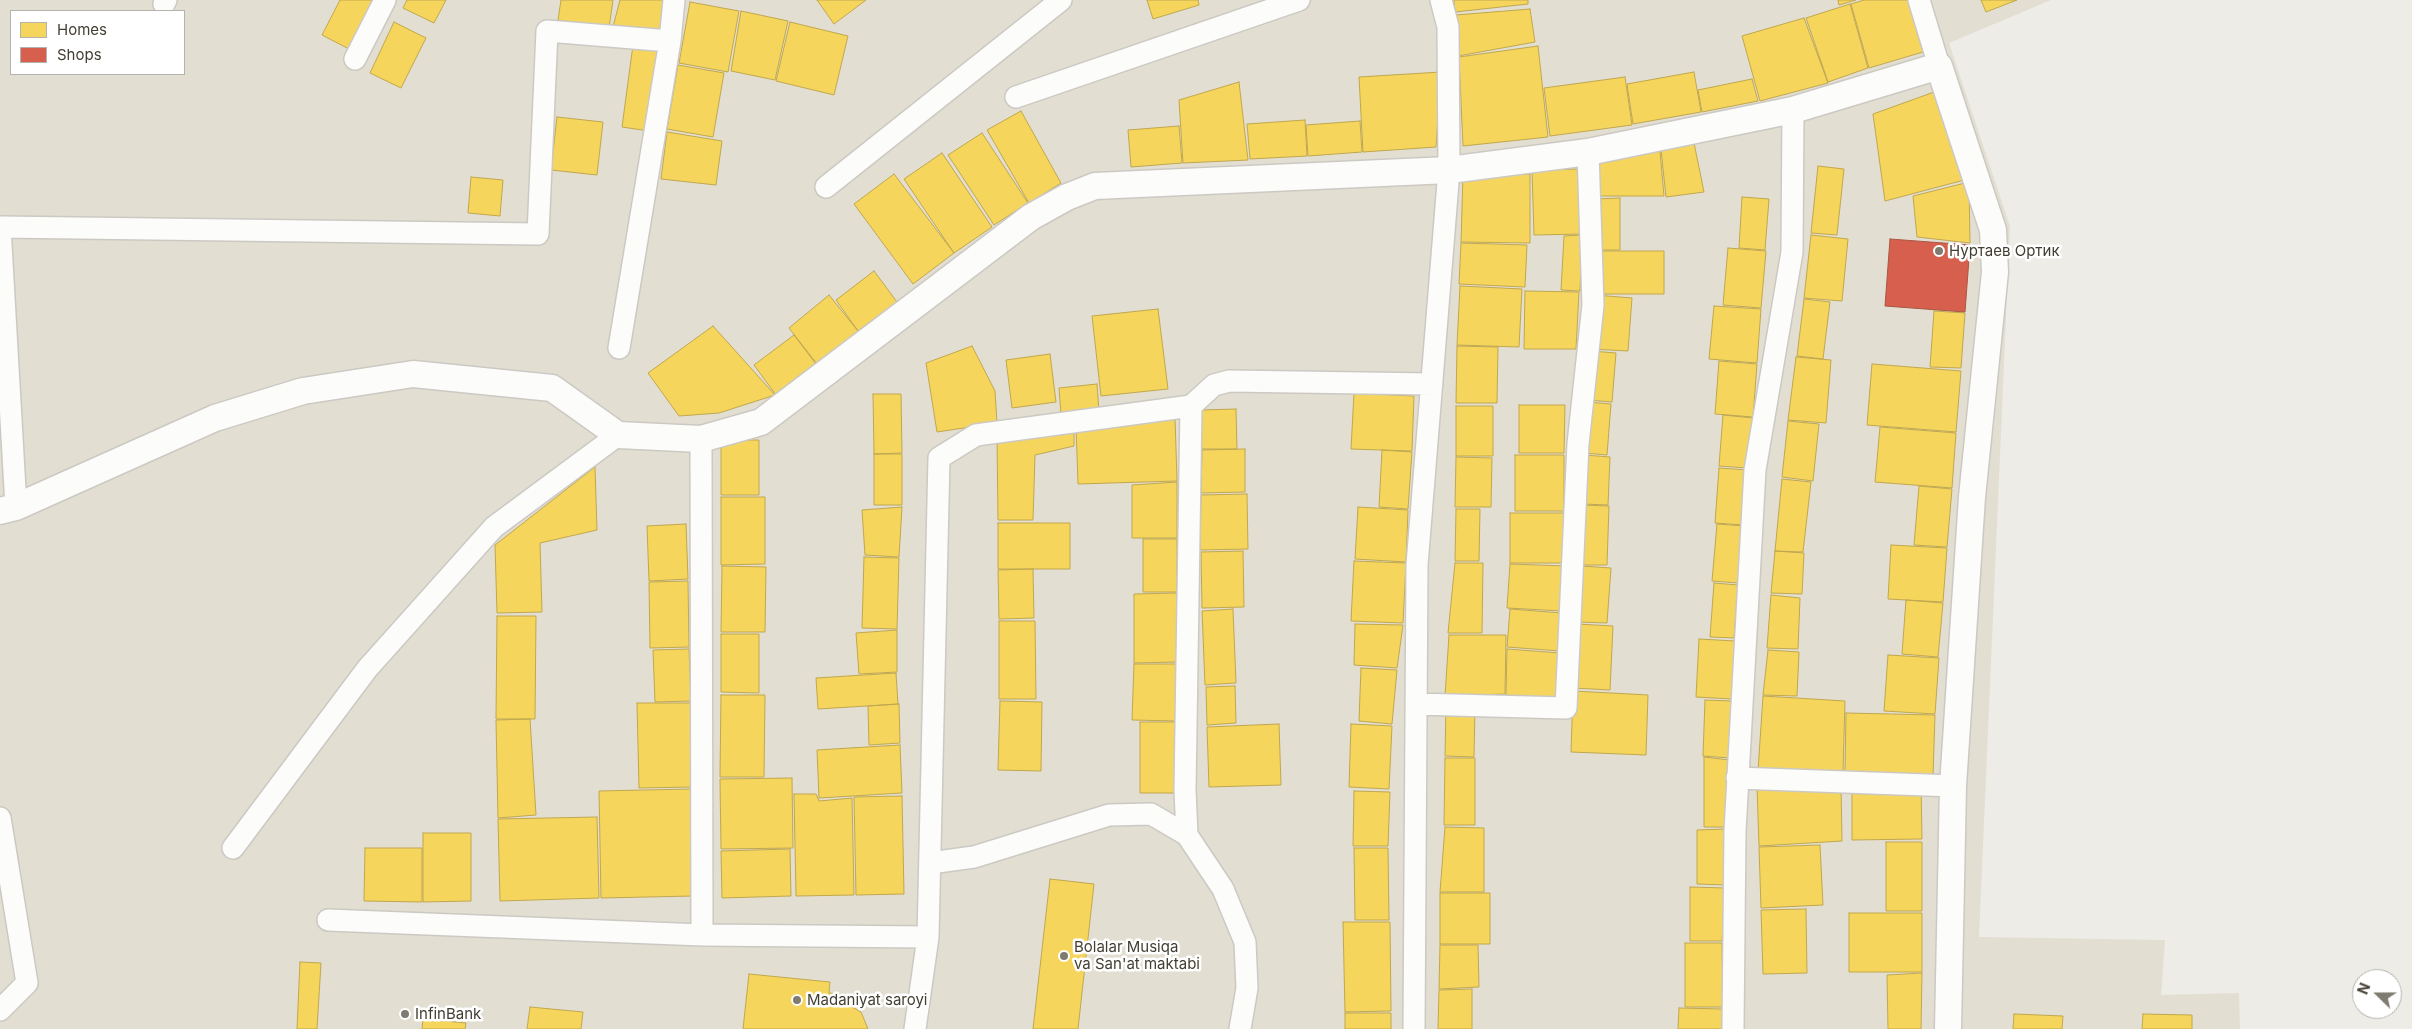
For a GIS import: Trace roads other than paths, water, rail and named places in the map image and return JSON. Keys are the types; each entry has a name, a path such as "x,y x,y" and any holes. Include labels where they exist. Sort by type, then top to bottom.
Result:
{"street":[{"path":"355,59 385,0"},
{"path":"618,348 670,41 674,0"},
{"path":"826,187 1061,0"},
{"path":"1016,97 1299,0"},
{"path":"1414,1029 1417,565 1449,170 1448,27 1441,0"},
{"path":"1919,0 1993,230 1995,272 1972,498 1952,786 1948,1029"},
{"path":"670,41 547,31 538,234 0,227 8,509 215,418 303,391 413,374 552,388 618,435 701,439 761,422 1031,217 1067,197 1095,186 1449,170 1588,152 1794,110 1939,66"},
{"path":"1733,1029 1734,831 1755,470 1792,252 1794,110"},
{"path":"1416,704 1566,708 1578,444 1593,304 1588,152"},
{"path":"915,1029 928,937 939,458 976,435 1191,406 1214,385 1229,381 1432,384"},
{"path":"1187,835 1185,790 1191,406"},
{"path":"233,848 367,669 494,527 618,435"},
{"path":"701,439 702,935"},
{"path":"1737,778 1952,786"},
{"path":"930,863 974,857 1109,815 1151,814 1187,835 1223,889 1245,942 1247,988 1240,1029"},
{"path":"0,818 27,983 0,1010"},
{"path":"328,920 702,935 928,937"}],"place":[{"name":"Нуртаев Ортик","path":"1939,251"},
{"name":"Bolalar Musiqa va San'at maktabi","path":"1064,956"},
{"name":"Madaniyat saroyi","path":"797,1000"},
{"name":"InfinBank","path":"405,1014"}]}
